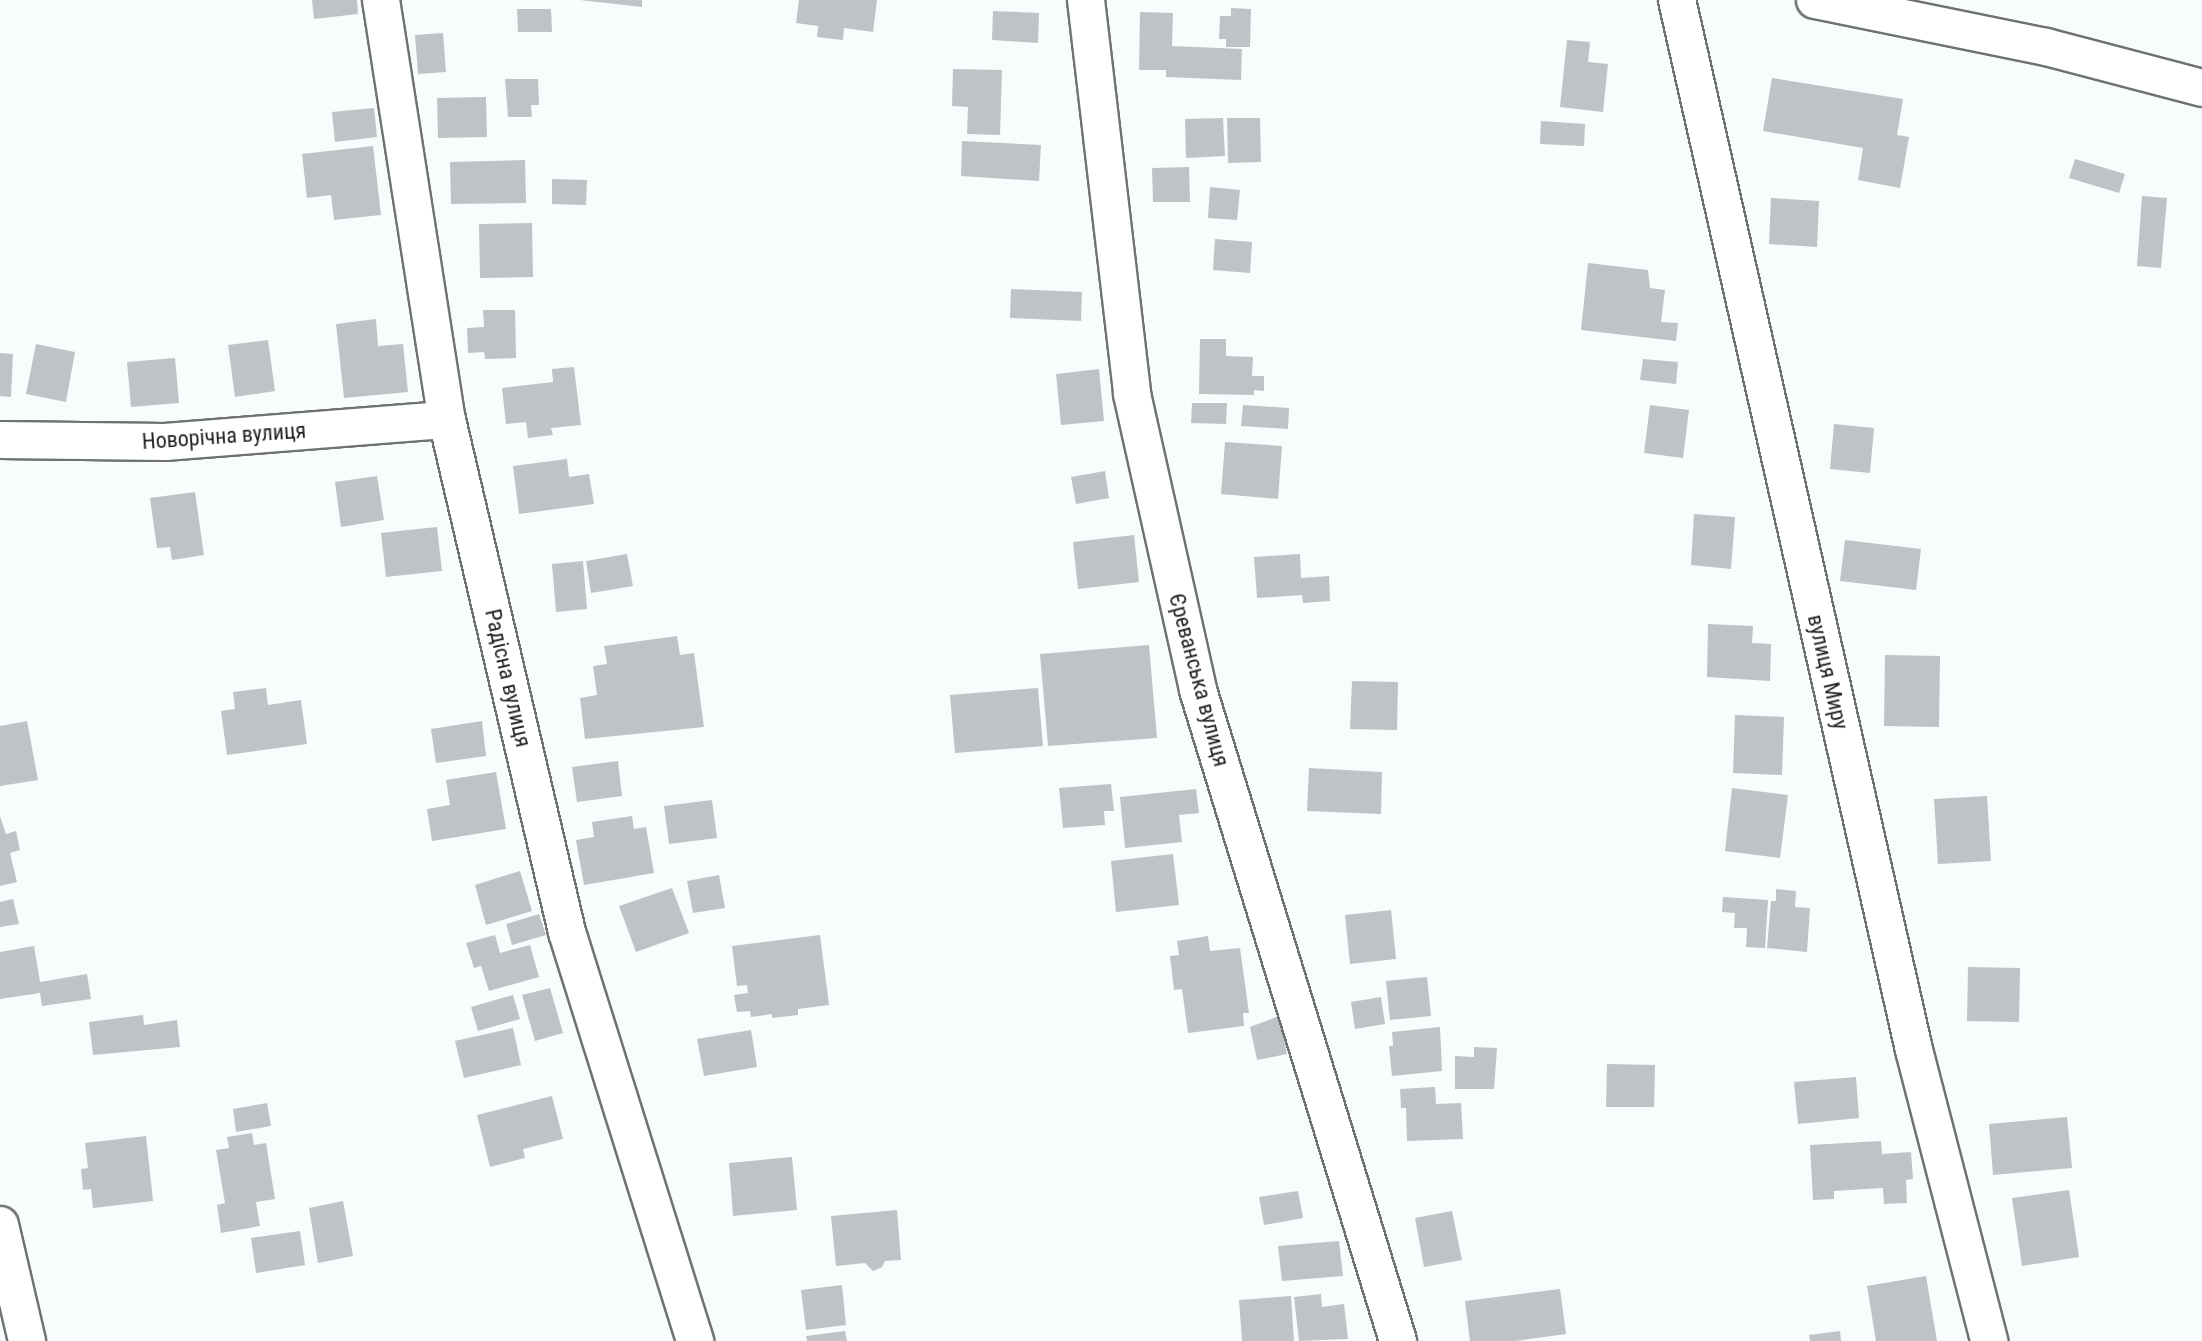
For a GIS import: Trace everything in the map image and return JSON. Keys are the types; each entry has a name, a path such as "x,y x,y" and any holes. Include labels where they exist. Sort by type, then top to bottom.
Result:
{"street":[{"name":"Радісна вулиця","path":"381,0 447,420 567,932 695,1341"},
{"name":"Єреванська вулиця","path":"1086,0 1132,394 1198,690 1398,1341"},
{"name":"вулиця Миру","path":"1677,0 1914,1050 1989,1341"},
{"path":"1815,0 2046,47 2202,88"},
{"name":"Новорічна вулиця","path":"0,440 165,442 447,420"},
{"path":"0,1225 27,1341"}],"building":[{"path":"312,0 357,0 358,14 314,19"},
{"path":"580,0 642,0 642,7"},
{"path":"799,0 877,0 873,32 844,28 843,40 817,37 818,26 796,23"},
{"path":"1231,8 1251,9 1250,47 1226,47 1226,39 1219,39 1220,16 1231,16"},
{"path":"517,9 551,9 552,32 518,32"},
{"path":"993,11 1039,13 1038,43 992,40"},
{"path":"1140,12 1173,13 1172,46 1242,49 1241,80 1166,77 1166,70 1139,70"},
{"path":"443,33 446,72 418,74 415,35"},
{"path":"1567,40 1590,42 1588,62 1608,64 1603,112 1560,107"},
{"path":"953,69 1002,70 1000,135 967,134 968,107 952,106"},
{"path":"1772,78 1903,99 1897,135 1909,137 1900,188 1858,180 1863,148 1763,131"},
{"path":"505,79 538,79 539,105 531,105 532,117 508,117"},
{"path":"486,97 487,137 438,138 437,98"},
{"path":"374,108 377,137 335,142 332,112"},
{"path":"1223,118 1225,156 1186,158 1185,119"},
{"path":"1227,118 1260,118 1261,162 1228,163"},
{"path":"1541,121 1585,124 1584,146 1540,144"},
{"path":"962,141 1041,145 1039,181 961,176"},
{"path":"373,146 381,215 334,220 331,195 307,198 302,154"},
{"path":"2075,159 2125,174 2119,193 2069,178"},
{"path":"525,160 526,203 451,204 450,162"},
{"path":"1189,167 1190,202 1153,202 1152,168"},
{"path":"552,179 587,180 586,205 552,204"},
{"path":"1210,187 1240,190 1237,220 1208,218"},
{"path":"2142,196 2167,198 2161,268 2137,266"},
{"path":"1771,198 1819,201 1817,247 1769,244"},
{"path":"532,223 533,277 480,278 479,224"},
{"path":"1215,239 1252,242 1250,273 1213,270"},
{"path":"1588,263 1648,270 1650,288 1665,290 1661,322 1678,323 1676,341 1581,330"},
{"path":"1011,289 1082,292 1081,321 1010,318"},
{"path":"483,310 515,310 516,358 485,359 484,352 468,353 467,328 484,327"},
{"path":"376,319 378,346 403,344 408,392 344,398 336,324"},
{"path":"1200,339 1226,339 1226,356 1253,357 1252,376 1264,376 1264,391 1254,390 1254,395 1199,394"},
{"path":"268,340 275,391 235,397 228,345"},
{"path":"36,344 75,352 66,402 26,394"},
{"path":"0,353 13,354 11,397 0,396"},
{"path":"175,358 179,403 131,407 127,362"},
{"path":"1643,359 1678,362 1676,384 1640,380"},
{"path":"574,367 581,425 551,428 553,435 528,438 526,422 506,424 502,388 553,382 552,369"},
{"path":"1099,369 1104,421 1061,425 1056,374"},
{"path":"1192,403 1227,403 1226,424 1191,423"},
{"path":"1243,405 1289,408 1288,429 1241,426"},
{"path":"1650,405 1689,410 1683,458 1644,453"},
{"path":"1834,424 1874,428 1870,473 1830,469"},
{"path":"1225,442 1282,446 1278,499 1221,494"},
{"path":"567,459 569,477 589,474 594,504 519,514 513,466"},
{"path":"1105,471 1109,498 1076,504 1071,477"},
{"path":"377,476 384,520 341,527 335,482"},
{"path":"195,492 204,555 172,560 170,547 157,548 150,498"},
{"path":"1694,514 1735,517 1731,569 1691,565"},
{"path":"437,527 442,571 386,577 381,533"},
{"path":"1134,535 1139,582 1078,589 1073,542"},
{"path":"1845,540 1921,549 1916,590 1840,581"},
{"path":"627,554 633,586 591,593 586,561"},
{"path":"1300,554 1301,578 1329,576 1330,601 1303,603 1302,595 1257,598 1254,557"},
{"path":"583,561 587,609 556,612 552,564"},
{"path":"1708,624 1753,626 1752,643 1771,644 1770,681 1707,677"},
{"path":"677,636 680,655 694,653 704,727 585,739 580,698 597,695 593,666 607,664 604,646"},
{"path":"1149,645 1157,738 1048,746 1040,654"},
{"path":"1885,655 1940,656 1939,727 1884,726"},
{"path":"1352,681 1398,682 1397,730 1350,729"},
{"path":"266,688 268,705 301,700 307,744 227,755 221,711 235,709 233,692"},
{"path":"1038,688 1043,746 955,753 950,695"},
{"path":"1735,715 1784,717 1782,775 1733,773"},
{"path":"27,721 38,780 0,786 0,726"},
{"path":"482,721 486,756 436,763 431,729"},
{"path":"618,761 622,796 577,802 572,767"},
{"path":"1309,768 1382,772 1381,814 1307,811"},
{"path":"496,772 506,829 432,841 427,809 450,805 446,780"},
{"path":"1111,784 1114,811 1104,811 1105,825 1063,828 1059,788"},
{"path":"1732,788 1788,795 1780,858 1725,851"},
{"path":"1196,789 1199,813 1179,815 1182,842 1125,848 1120,797"},
{"path":"1987,796 1991,861 1938,864 1934,799"},
{"path":"712,800 717,838 669,844 664,806"},
{"path":"0,816 6,834 16,831 20,850 10,853 17,882 0,886"},
{"path":"632,816 634,829 646,827 654,873 584,885 576,840 594,837 592,822"},
{"path":"1173,854 1179,905 1116,912 1111,861"},
{"path":"520,871 532,911 486,925 475,885"},
{"path":"719,875 725,908 693,913 687,881"},
{"path":"672,888 689,933 636,952 619,906"},
{"path":"1776,889 1796,891 1795,907 1810,908 1807,952 1767,948 1771,901 1776,901"},
{"path":"1723,897 1768,900 1765,948 1746,947 1747,928 1734,928 1735,913 1722,912"},
{"path":"13,899 19,924 0,927 0,902"},
{"path":"1391,910 1396,959 1350,964 1345,915"},
{"path":"539,914 546,935 512,945 506,924"},
{"path":"495,935 500,953 530,945 539,977 489,991 481,966 474,968 466,943"},
{"path":"820,935 829,1005 798,1009 798,1015 772,1018 772,1014 751,1017 750,1011 737,1012 734,995 748,993 747,985 737,986 732,946"},
{"path":"1208,936 1210,951 1240,948 1249,1013 1243,1013 1244,1026 1188,1033 1182,989 1174,990 1170,956 1179,955 1177,941"},
{"path":"34,946 40,982 87,974 91,999 42,1006 40,993 0,999 0,952"},
{"path":"1968,967 2020,968 2019,1022 1967,1021"},
{"path":"1427,977 1431,1016 1390,1020 1386,981"},
{"path":"550,988 563,1033 535,1041 522,995"},
{"path":"513,995 520,1019 478,1031 471,1007"},
{"path":"1381,997 1385,1024 1355,1029 1351,1002"},
{"path":"143,1015 144,1025 177,1020 180,1047 93,1055 89,1022"},
{"path":"1279,1016 1287,1054 1257,1060 1250,1027"},
{"path":"1440,1027 1442,1071 1392,1076 1389,1046 1393,1046 1392,1032"},
{"path":"513,1028 521,1065 464,1078 455,1041"},
{"path":"751,1030 757,1067 704,1076 697,1039"},
{"path":"1474,1047 1497,1048 1494,1089 1455,1089 1455,1056 1474,1057"},
{"path":"1607,1064 1655,1065 1654,1107 1606,1107"},
{"path":"1856,1077 1859,1118 1798,1124 1794,1082"},
{"path":"1435,1087 1436,1104 1461,1103 1463,1139 1407,1141 1406,1108 1401,1108 1400,1089"},
{"path":"552,1096 563,1139 523,1149 525,1158 490,1167 477,1115"},
{"path":"267,1103 271,1126 236,1132 233,1109"},
{"path":"2067,1117 2072,1168 1993,1175 1989,1124"},
{"path":"252,1133 254,1145 266,1143 275,1199 256,1202 260,1226 221,1233 217,1205 225,1203 216,1150 229,1148 227,1137"},
{"path":"146,1136 153,1201 93,1208 91,1189 83,1190 81,1169 88,1168 85,1143"},
{"path":"1881,1141 1882,1154 1911,1152 1913,1179 1906,1180 1907,1203 1884,1204 1883,1188 1834,1191 1834,1199 1813,1200 1810,1145"},
{"path":"792,1157 797,1210 733,1216 729,1163"},
{"path":"2069,1190 2079,1257 2022,1266 2012,1198"},
{"path":"1298,1191 1303,1218 1264,1225 1259,1197"},
{"path":"343,1201 353,1256 318,1263 309,1208"},
{"path":"897,1210 901,1260 885,1261 882,1267 873,1271 865,1263 836,1266 831,1216"},
{"path":"1452,1211 1462,1260 1424,1267 1415,1218"},
{"path":"300,1231 305,1265 256,1273 251,1238"},
{"path":"1339,1241 1343,1276 1282,1281 1278,1246"},
{"path":"1926,1276 1937,1341 1876,1341 1867,1286"},
{"path":"842,1285 846,1325 806,1330 801,1290"},
{"path":"1560,1289 1566,1334 1515,1341 1470,1341 1465,1301"},
{"path":"1321,1294 1322,1307 1344,1304 1348,1339 1299,1341 1294,1297"},
{"path":"1291,1296 1294,1341 1242,1341 1239,1300"},
{"path":"845,1331 847,1341 807,1341 806,1336"},
{"path":"1840,1331 1841,1341 1810,1341 1809,1335"}]}
